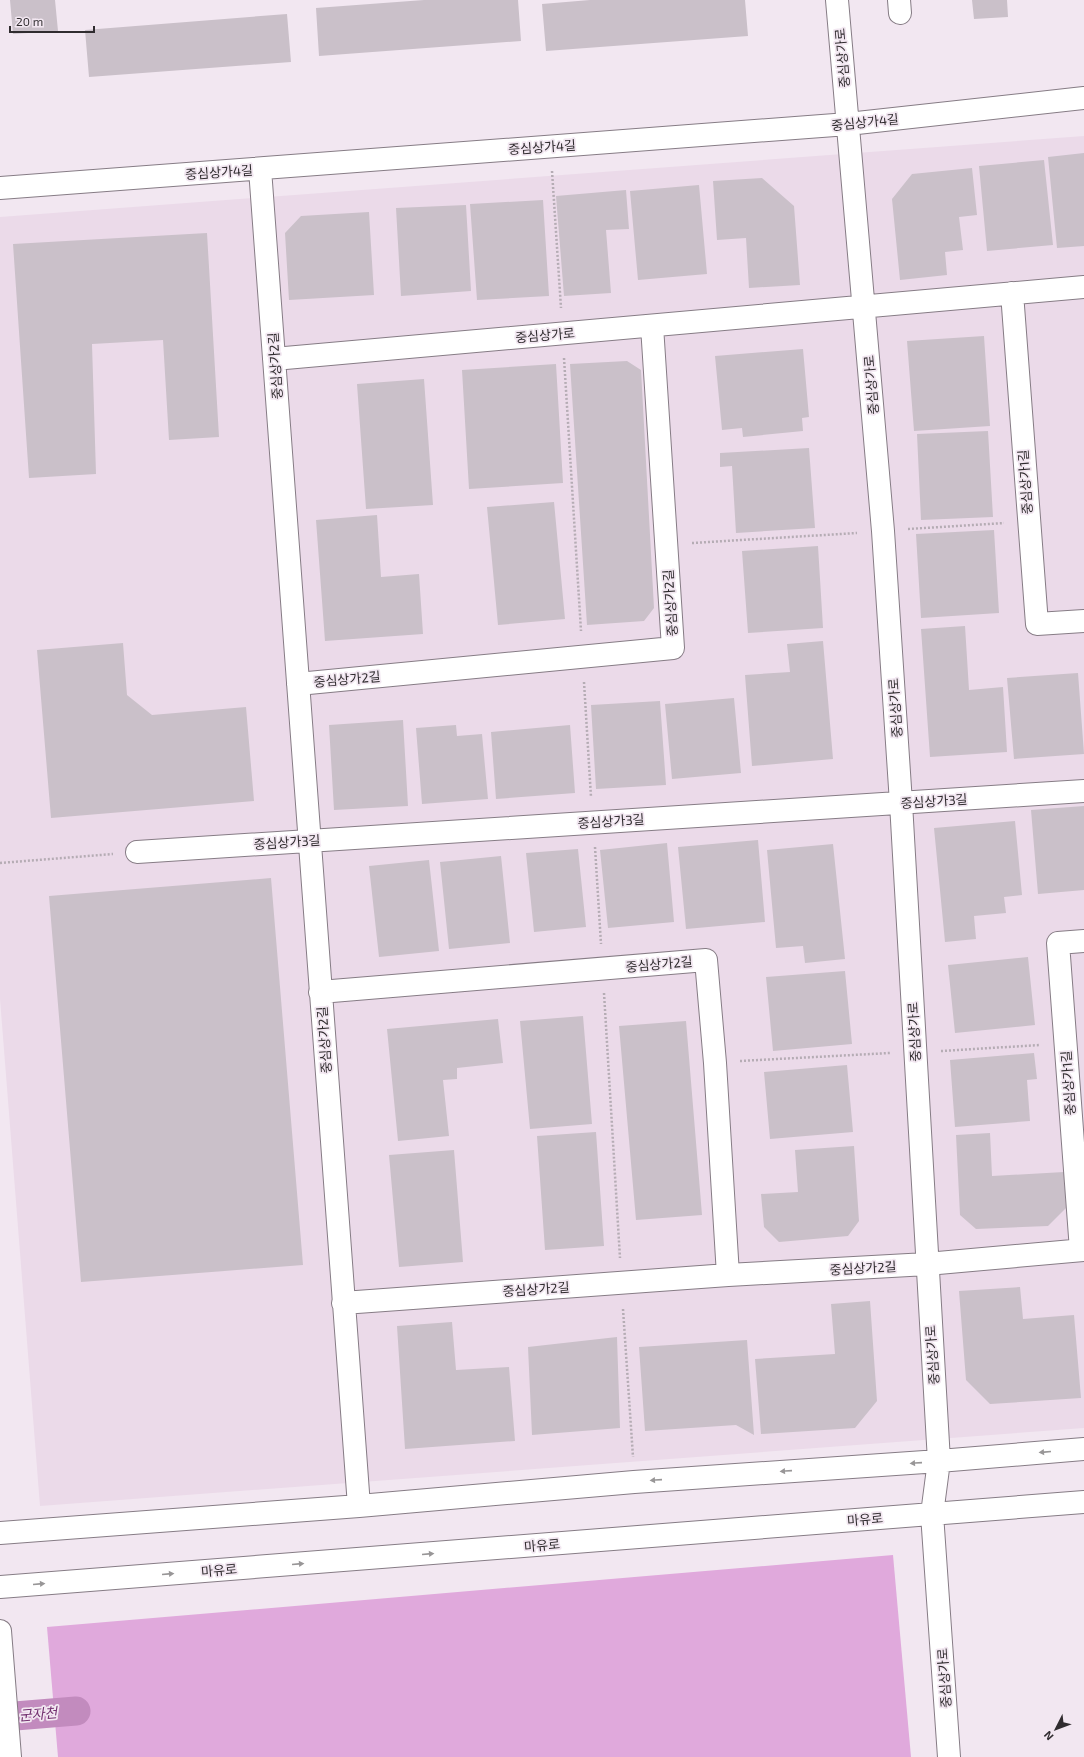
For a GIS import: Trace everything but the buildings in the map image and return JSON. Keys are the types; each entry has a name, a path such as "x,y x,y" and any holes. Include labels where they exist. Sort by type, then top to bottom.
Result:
{"street":[{"name":"중심상가로","path":"837,0 883,531 901,803 939,1461 932,1514 950,1757"},
{"name":"중심상가4길","path":"0,188 848,124 1084,98"},
{"name":"중심상가2길","path":"260,169 359,1506"},
{"name":"중심상가로","path":"274,359 1084,287"},
{"name":"중심상가1길","path":"1012,293 1028,522 1037,624 1084,621"},
{"name":"중심상가2길","path":"298,684 673,648 652,326"},
{"name":"중심상가3길","path":"137,852 1084,791"},
{"name":"중심상가1길","path":"927,1264 1082,1250 1058,943 1084,941"},
{"name":"중심상가2길","path":"320,992 706,960 715,1063 728,1275"},
{"name":"중심상가2길","path":"343,1304 728,1275 927,1264"},
{"path":"0,1533 359,1506 634,1482 939,1461 1084,1449"},
{"name":"마유로","path":"0,1587 1084,1502"},
{"path":"0,1634 10,1757"}],"path":[{"path":"666,545 1028,522"},
{"path":"0,863 137,852"}],"shaded area":[{"path":"1084,136 1084,1428 40,1506 0,999 0,217"},
{"path":"893,1555 911,1757 58,1757 47,1627"}],"water":[{"path":"54,1706 55,1720 0,1725 0,1711"}],"waterway":[{"name":"군자천","path":"15,1716 76,1711"}]}
